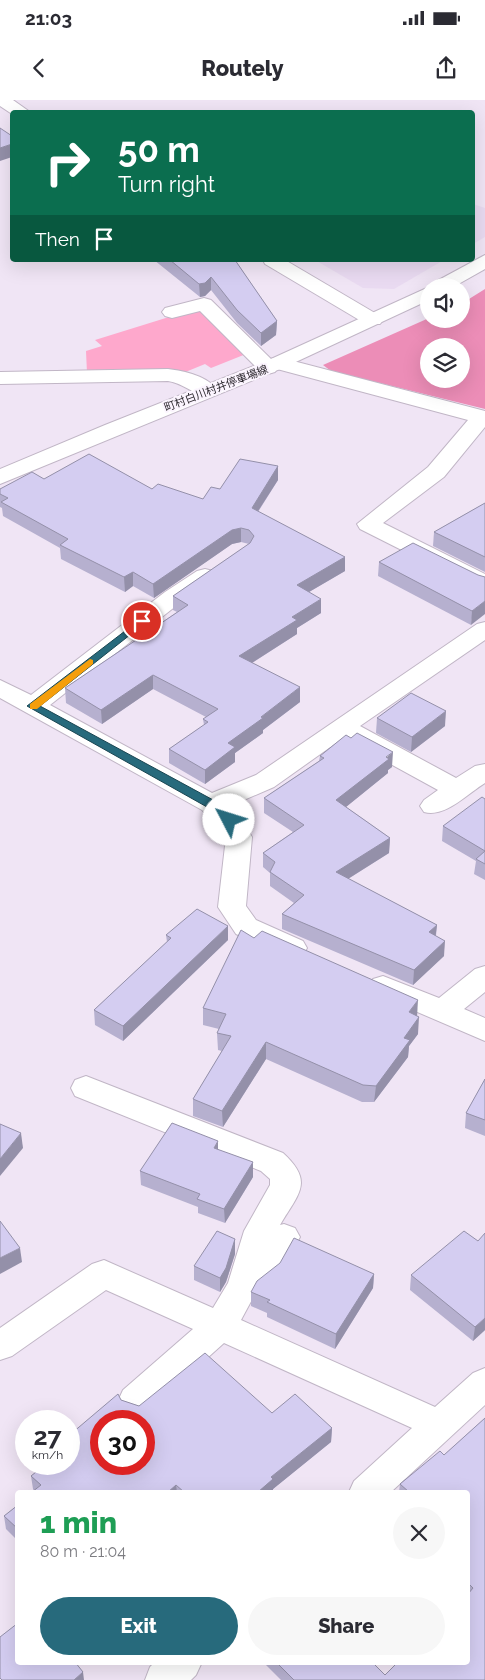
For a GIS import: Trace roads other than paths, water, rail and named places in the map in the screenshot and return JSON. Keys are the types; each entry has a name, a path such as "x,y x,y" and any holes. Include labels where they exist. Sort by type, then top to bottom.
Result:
{"street":[{"path":"456,278 485,261"},
{"path":"275,262 372,320"},
{"name":"町村白川村井停車場線","path":"0,478 112,429 273,366 420,297"},
{"path":"172,312 204,304 273,366 480,427 436,472 368,524 485,583"},
{"path":"0,378 168,375 182,377 208,391"},
{"path":"33,706 173,597 226,561"},
{"path":"211,804 265,781 485,629"},
{"path":"0,688 211,804 229,820 239,837 232,907 246,927 317,958"},
{"path":"340,728 360,735 457,789"},
{"path":"433,806 484,772"},
{"path":"441,1012 485,976"},
{"path":"362,977 485,1030"},
{"path":"86,1088 272,1162 285,1174 286,1186 260,1231 243,1286 220,1326 135,1401"},
{"path":"243,1286 266,1266 284,1237"},
{"path":"0,1346 104,1274 440,1426"},
{"path":"369,1490 485,1383"},
{"path":"164,1680 180,1665"}]}
